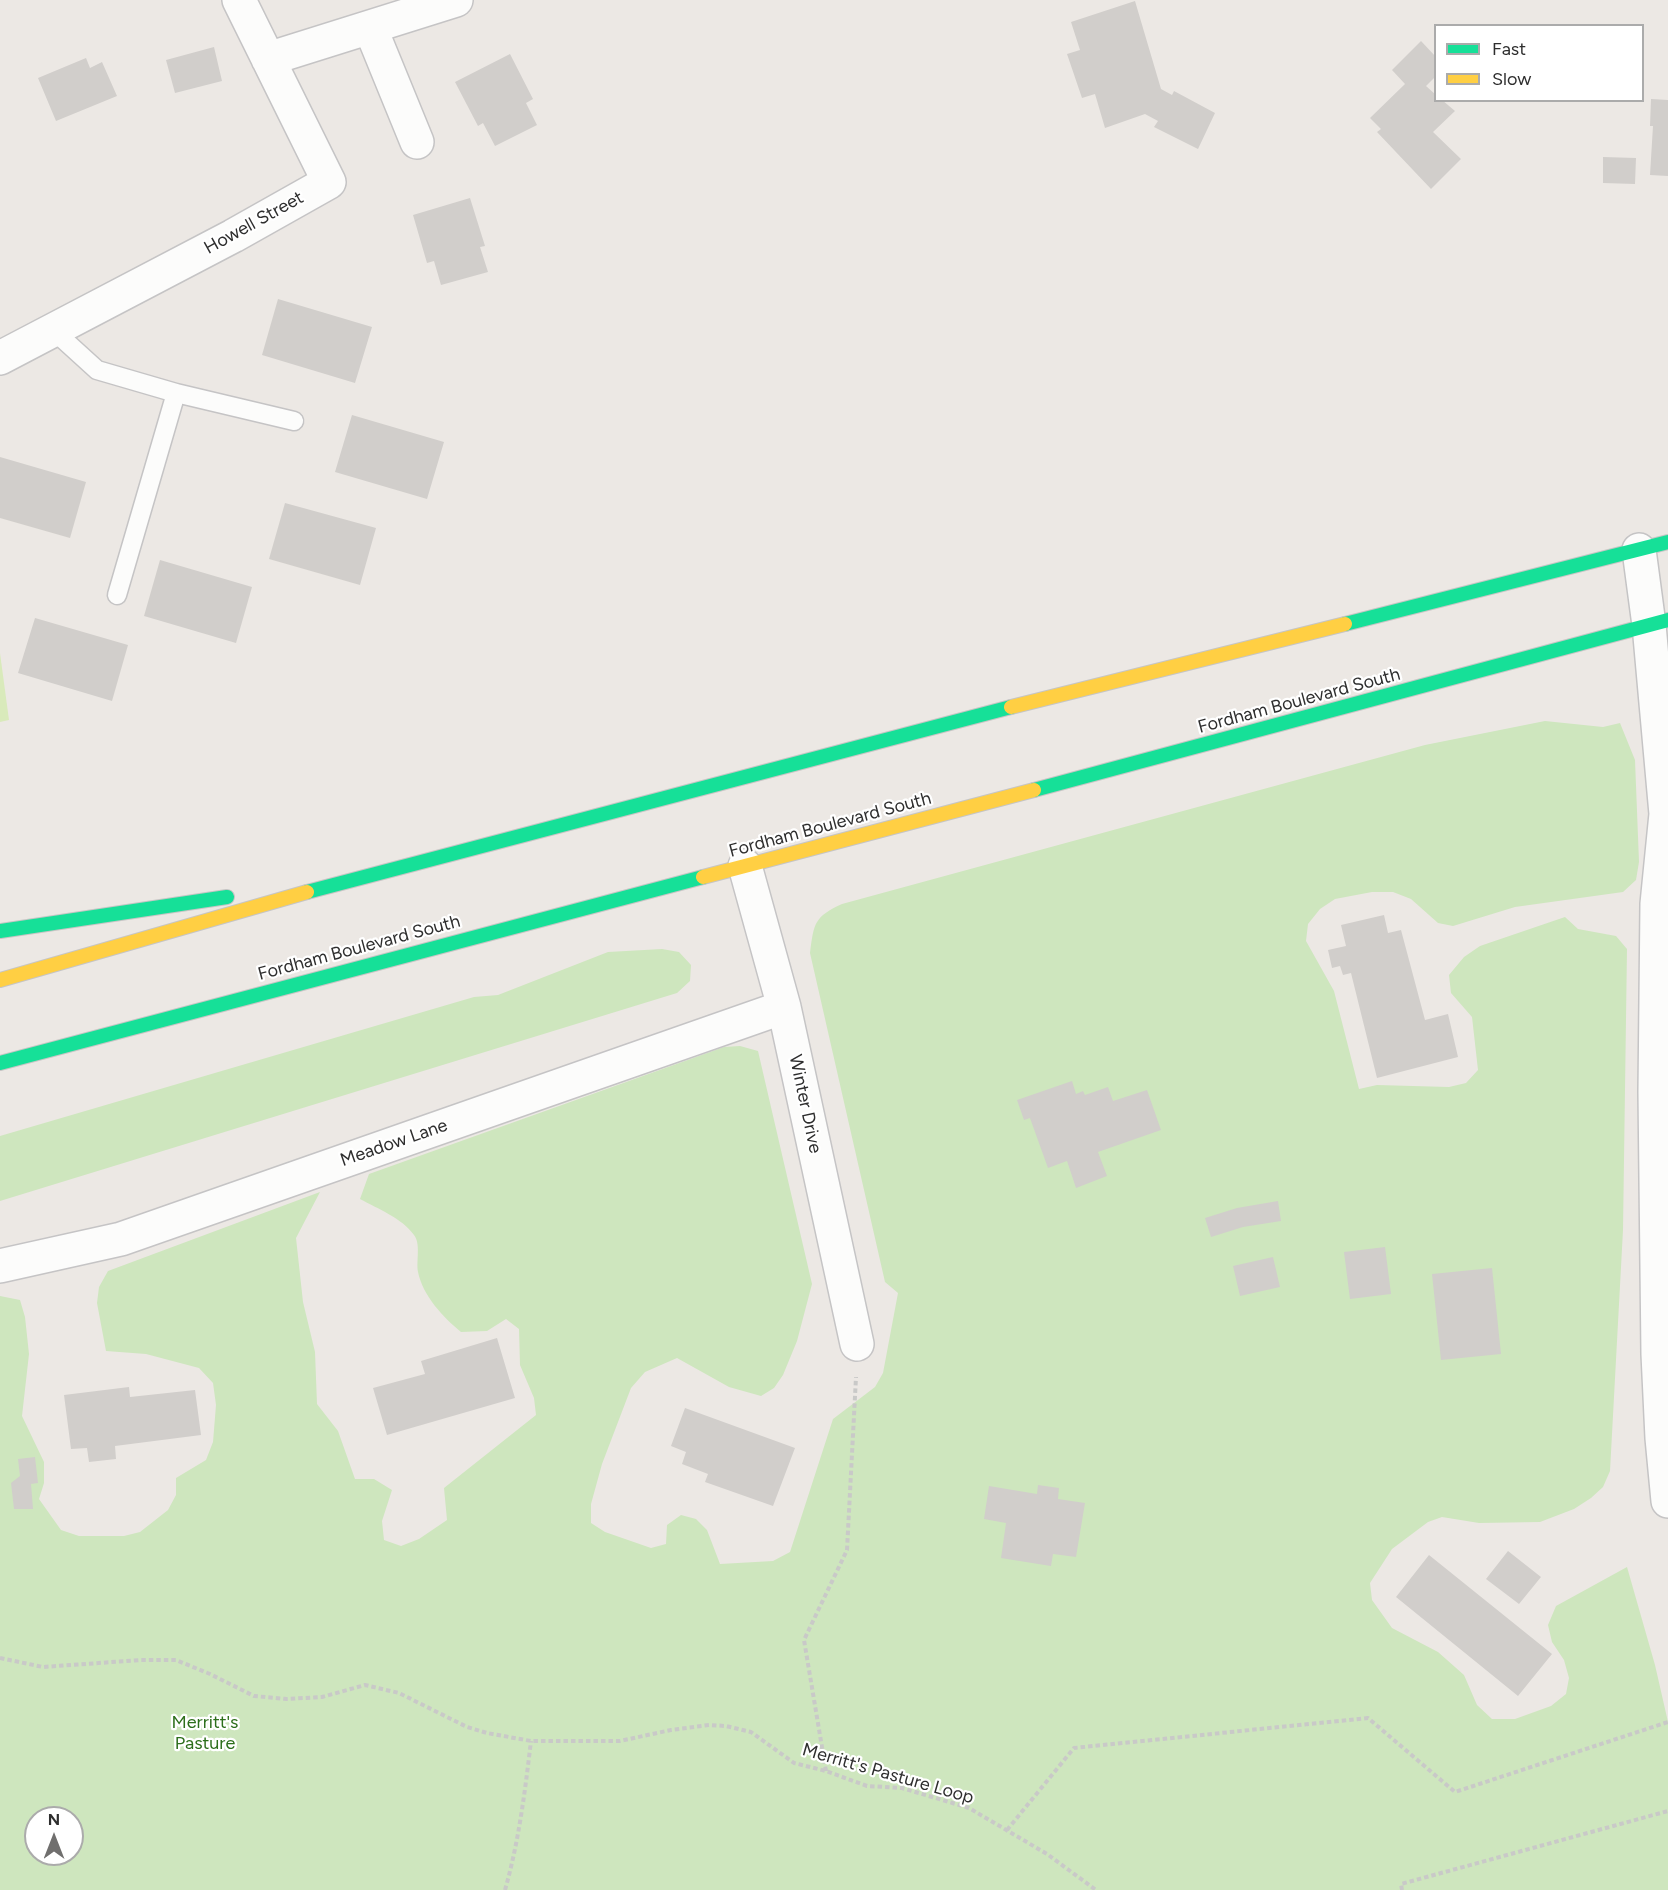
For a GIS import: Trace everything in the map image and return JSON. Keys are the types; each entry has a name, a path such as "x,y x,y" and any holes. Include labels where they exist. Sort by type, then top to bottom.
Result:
{"highway":[{"path":"0,980 353,879 934,726 1653,546"},
{"name":"Fordham Boulevard South","path":"0,1063 1658,623"},
{"path":"0,931 353,879"}],"street":[{"name":"Howell Street","path":"0,358 233,236 329,182 239,0"},
{"path":"268,59 456,0"},
{"path":"370,27 417,142"},
{"path":"1653,546 1666,814 1657,904 1661,1094 1658,1354 1668,1501"},
{"name":"Winter Drive","path":"745,866 784,1007 857,1344"},
{"name":"Meadow Lane","path":"0,1266 121,1239 784,1007"}],"lane":[{"path":"53,330 97,370 176,393 294,421"},
{"path":"117,595 176,393"}],"path":[{"path":"826,1771 804,1640 847,1550 857,1344"},
{"name":"Merritt's Pasture Loop","path":"0,1658 43,1666 141,1659 176,1660 254,1696 286,1699 322,1697 365,1685 399,1693 467,1727 487,1733 531,1740 620,1741 690,1727 726,1726 751,1732 794,1763 826,1771 867,1786 902,1788 969,1808 1047,1854 1096,1890"},
{"path":"1007,1830 1074,1748 1368,1718 1455,1792 1668,1722"},
{"path":"505,1890 522,1812 531,1740"},
{"path":"1402,1890 1401,1884 1668,1811"}],"green space":[{"path":"0,653 9,720 0,722"},
{"name":"Merritt's Pasture","path":"1545,721 1603,727 1620,723 1635,760 1639,862 1636,880 1623,892 1515,907 1453,926 1438,923 1411,899 1393,892 1372,892 1335,899 1320,909 1308,924 1306,941 1334,991 1359,1089 1377,1085 1449,1087 1466,1083 1478,1070 1472,1017 1451,993 1449,975 1464,957 1480,946 1565,917 1578,929 1616,936 1627,949 1623,1230 1610,1471 1603,1487 1591,1498 1574,1509 1540,1522 1479,1523 1442,1517 1428,1522 1392,1549 1370,1583 1372,1600 1392,1628 1438,1652 1464,1675 1477,1705 1492,1719 1515,1719 1551,1706 1566,1694 1569,1678 1564,1660 1552,1642 1548,1625 1556,1606 1627,1567 1655,1665 1668,1722 1668,1890 0,1890 0,1296 20,1300 25,1317 29,1354 22,1416 44,1462 44,1483 39,1499 61,1530 79,1536 124,1536 140,1532 168,1510 176,1495 176,1478 206,1460 213,1442 216,1405 213,1383 199,1368 146,1354 106,1351 97,1303 99,1287 108,1271 320,1192 296,1238 303,1302 315,1352 317,1404 338,1431 355,1479 374,1479 392,1490 382,1521 384,1540 401,1546 419,1539 447,1520 444,1488 536,1415 534,1398 520,1365 519,1329 506,1319 487,1331 461,1332 447,1320 424,1289 418,1272 417,1243 414,1235 396,1219 360,1199 369,1174 724,1047 740,1046 758,1051 812,1284 797,1341 783,1375 774,1388 761,1396 729,1387 677,1358 645,1372 631,1388 602,1464 591,1504 591,1523 605,1532 651,1548 666,1544 667,1525 681,1515 696,1519 707,1530 720,1564 773,1561 790,1552 833,1419 875,1387 883,1373 898,1293 885,1282 810,953 817,922 826,913 842,904 1425,745"},
{"path":"662,949 679,952 691,965 690,981 677,993 0,1201 0,1136 474,997 498,995 608,952"}],"building":[{"path":"1135,1 1161,89 1172,95 1174,91 1215,113 1198,149 1154,127 1158,121 1145,114 1105,128 1095,94 1082,98 1067,54 1080,50 1071,22"},
{"path":"1421,41 1434,55 1434,78 1426,86 1434,93 1434,102 1444,102 1455,111 1433,132 1461,159 1431,189 1377,132 1381,129 1370,118 1405,84 1392,70"},
{"path":"214,47 222,81 175,93 166,60"},
{"path":"510,54 533,99 526,103 537,125 495,146 483,123 478,126 455,82"},
{"path":"86,58 90,68 102,62 117,96 56,121 38,78"},
{"path":"1651,99 1668,100 1668,176 1650,175 1653,126 1650,126"},
{"path":"1603,157 1636,158 1635,184 1603,183"},
{"path":"470,198 485,246 480,247 488,272 441,285 434,261 427,263 413,215"},
{"path":"278,299 372,327 355,383 262,355"},
{"path":"352,415 444,442 427,499 335,472"},
{"path":"0,457 86,482 70,538 0,518"},
{"path":"285,503 376,528 360,585 269,559"},
{"path":"160,560 252,587 236,643 144,616"},
{"path":"35,618 128,645 112,701 18,673"},
{"path":"1384,915 1388,933 1401,930 1425,1020 1448,1014 1458,1057 1377,1078 1351,973 1343,975 1340,966 1332,968 1328,950 1346,946 1341,925"},
{"path":"1072,1081 1076,1094 1083,1091 1085,1095 1108,1087 1113,1101 1147,1090 1161,1130 1098,1152 1107,1176 1076,1188 1067,1161 1048,1168 1030,1118 1024,1120 1017,1100"},
{"path":"1278,1201 1281,1221 1243,1227 1211,1237 1205,1218 1237,1208"},
{"path":"1385,1247 1391,1294 1350,1299 1344,1252"},
{"path":"1273,1257 1280,1287 1240,1296 1233,1266"},
{"path":"1492,1268 1501,1354 1441,1360 1432,1274"},
{"path":"497,1338 515,1398 387,1435 373,1388 425,1374 421,1361"},
{"path":"129,1387 130,1397 195,1390 201,1435 115,1446 116,1459 89,1462 87,1448 71,1449 64,1395"},
{"path":"685,1408 795,1448 773,1506 705,1482 708,1474 682,1464 686,1452 671,1446"},
{"path":"35,1457 38,1483 31,1484 33,1509 14,1509 11,1483 20,1476 18,1459"},
{"path":"1038,1485 1059,1488 1058,1499 1085,1503 1076,1557 1053,1554 1051,1566 1001,1558 1006,1523 984,1519 989,1486 1037,1494"},
{"path":"1508,1551 1541,1577 1519,1604 1486,1579"},
{"path":"1429,1555 1552,1654 1518,1696 1396,1597"}],"traffic: fast":[{"path":"1345,624 1668,542"},
{"path":"1034,790 1668,620"},
{"path":"307,892 1011,707"},
{"path":"0,1063 703,877"},
{"path":"0,931 227,897"}],"traffic: slow":[{"path":"1011,707 1345,624"},
{"path":"703,877 1034,790"},
{"path":"0,980 307,892"}]}
